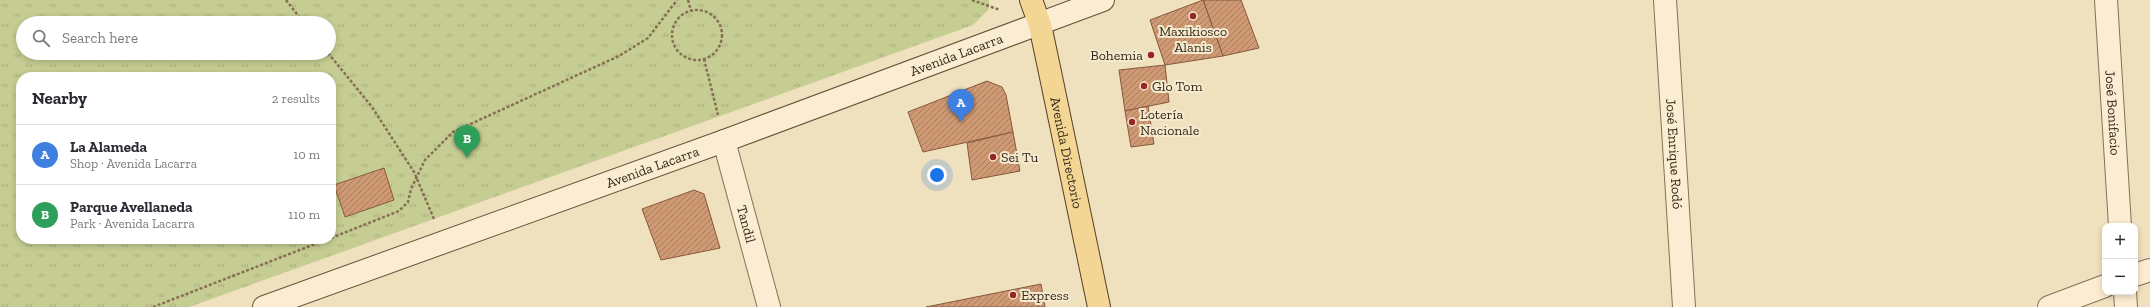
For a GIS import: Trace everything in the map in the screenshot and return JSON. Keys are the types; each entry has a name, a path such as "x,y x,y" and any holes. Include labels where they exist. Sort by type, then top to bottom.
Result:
{"main road":[{"name":"Avenida Directorio","path":"1031,0 1040,25 1099,307"}],"street":[{"name":"Avenida Lacarra","path":"264,307 1040,25 1103,0"},
{"name":"José Enrique Rodó","path":"1665,0 1684,307"},
{"name":"José Bonifacio","path":"2106,0 2120,223"},
{"name":"Tandil","path":"724,140 769,307"},
{"path":"2138,274 2150,270"},
{"path":"2049,307 2102,287"},
{"path":"2124,295 2126,307"}],"path":[{"path":"286,0 299,16"},
{"path":"336,236 399,211 408,202 425,160 453,132 619,56 648,38 677,0"},
{"path":"688,0 691,11"},
{"path":"691,11 707,13 714,18 722,33 718,49 704,59 696,60 682,56 673,42 672,34 677,20 691,11"},
{"path":"704,59 724,140"},
{"path":"334,60 372,107 417,178 444,242"},
{"path":"153,307 315,244"}],"green space":[{"path":"0,0 989,0 989,9 973,25 189,307 0,307"}],"building":[{"path":"1203,0 1241,0 1259,48 1223,56"},
{"path":"1203,0 1223,56 1165,65 1150,20"},
{"name":"Glo Tom","path":"1165,65 1169,102 1125,111 1119,70"},
{"path":"987,81 1002,87 1006,95 1013,132 923,152 908,112"},
{"path":"1148,106 1154,144 1131,147 1125,111"},
{"name":"Sei Tu","path":"1013,132 1020,171 972,180 967,143"},
{"path":"384,168 394,200 345,217 336,191 336,184"},
{"path":"694,190 704,194 720,248 661,260 642,209"},
{"name":"Express","path":"1041,284 1045,307 926,307"}],"place":[{"name":"Maxikiosco Alanis","path":"1193,16"},
{"name":"Bohemia","path":"1151,55"},
{"name":"Glo Tom","path":"1144,86"},
{"name":"La Alameda","path":"961,122"},
{"name":"Lotería Nacionale","path":"1132,122"},
{"name":"Sei Tu","path":"993,157"},
{"name":"Parque Avellaneda","path":"467,158"},
{"name":"Express","path":"1013,295"}]}
